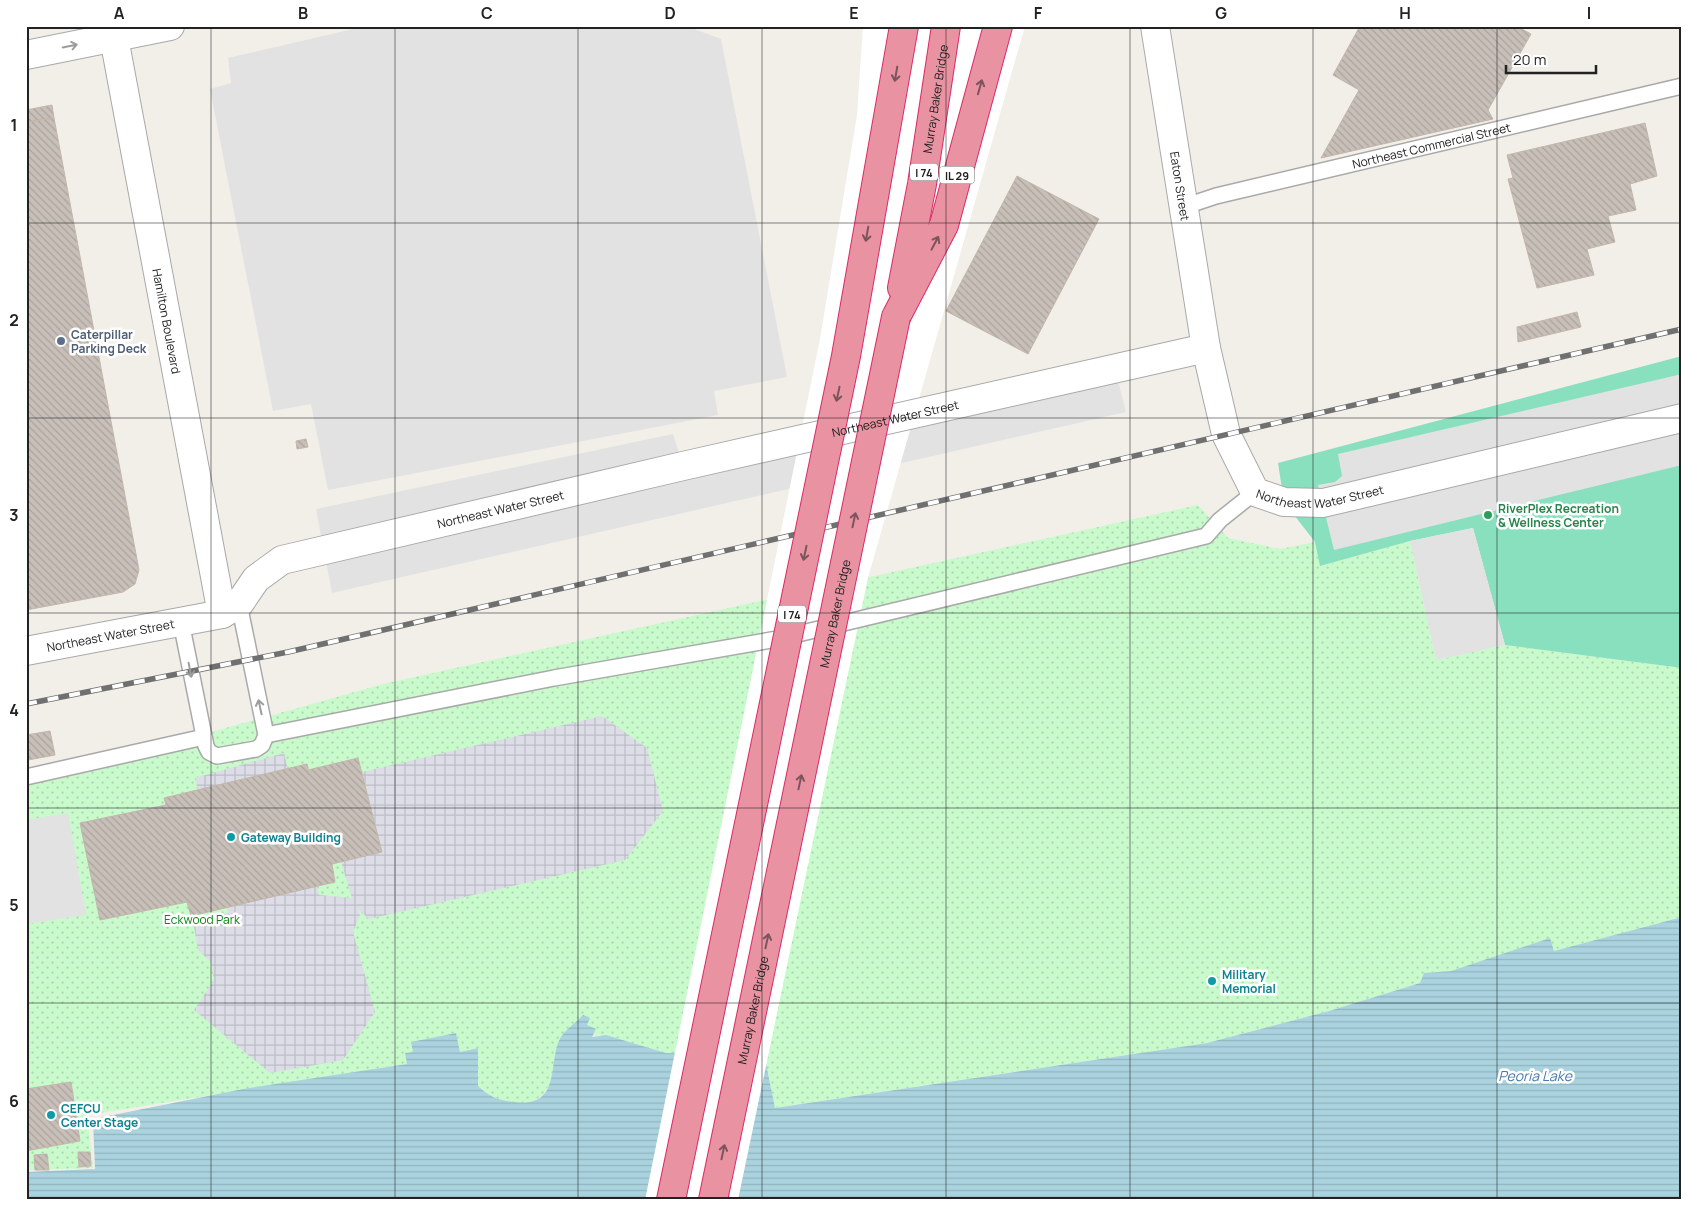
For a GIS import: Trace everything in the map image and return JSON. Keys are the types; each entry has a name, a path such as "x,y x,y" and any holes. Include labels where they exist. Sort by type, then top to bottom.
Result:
{"highway":[{"name":"I 74","path":"672,1200 846,356 904,26"},
{"name":"Murray Baker Bridge","path":"714,1200 896,317 922,184 946,26"},
{"name":"IL 29","path":"896,317 944,225 998,26"}],"street":[{"path":"26,54 113,32 170,26"},
{"name":"Eaton Street","path":"1154,26 1206,348"},
{"name":"Hamilton Boulevard","path":"113,32 231,609"},
{"name":"Northeast Water Street","path":"26,651 181,622 231,609 256,579 282,560 683,466 1206,348 1226,434 1255,492 1284,502 1323,504 1682,418"}],"lane":[{"name":"Northeast Commercial Street","path":"1183,207 1216,196 1682,86"},
{"path":"266,734 554,678 777,639 1206,536 1220,520 1255,492"},
{"path":"181,622 204,736 209,752 217,756 256,749 262,745 266,734 231,609"},
{"path":"26,777 204,736"}],"green space":[{"name":"RiverPlex Recreation & Wellness Center","path":"1682,356 1682,668 1505,645 1473,528 1410,541 1320,566 1315,542 1284,502 1278,463"},
{"name":"Eckwood Park","path":"1198,505 1228,538 1280,549 1315,542 1321,566 1410,541 1436,660 1505,645 1682,668 1682,917 1554,951 1550,939 1451,971 1425,973 1420,983 1329,1011 1207,1043 774,1108 764,1054 666,1053 606,1035 561,1037 550,1084 542,1096 528,1104 497,1100 478,1086 478,1048 460,1052 456,1034 413,1052 407,1064 87,1115 93,1168 26,1170 26,784 383,684"}],"shaded area":[{"path":"366,26 686,26 721,39 787,377 714,391 718,415 328,490 311,404 273,411 210,89 231,83 228,58"},
{"path":"1115,369 1126,412 332,593 316,509 673,434 683,466"},
{"path":"1682,374 1682,465 1334,550 1318,485 1335,482 1342,476 1338,454"},
{"path":"1473,528 1505,645 1436,660 1410,541"},
{"path":"602,716 647,748 663,811 625,860 369,919 357,908 360,915 353,932 375,1012 343,1060 270,1073 194,1010 214,980 211,962 198,950 193,921 228,913 195,778 284,753 319,895 352,898 341,862 382,851 362,772"},
{"path":"68,813 86,915 26,924 26,820"}],"water":[{"name":"Peoria Lake","path":"1682,917 1682,1200 26,1200 26,1172 95,1169 93,1119 243,1089 407,1064 405,1053 413,1052 411,1042 456,1033 460,1052 478,1048 478,1086 491,1096 504,1101 530,1102 540,1098 547,1090 551,1080 557,1047 561,1037 583,1015 590,1018 587,1025 596,1029 592,1037 606,1035 666,1053 764,1054 775,1108 1207,1043 1329,1011 1420,983 1424,973 1451,971 1550,938 1554,951"}],"pier":[{"path":"863,26 1025,26 868,578 738,1200 645,1200 820,339 857,115"}],"building":[{"path":"1360,26 1516,26 1531,34 1488,110 1493,119 1321,158 1359,90 1333,75"},
{"path":"52,105 54,118 27,122 26,110"},
{"name":"Caterpillar Parking Deck","path":"26,118 27,122 54,118 139,570 135,584 123,592 26,610"},
{"path":"1645,123 1657,176 1630,184 1636,210 1608,216 1615,242 1587,249 1594,275 1537,288 1508,179 1513,178 1507,155"},
{"path":"1017,176 1099,219 1028,354 946,311"},
{"path":"1577,312 1581,327 1518,342 1517,327"},
{"path":"306,439 308,447 297,449 296,441"},
{"path":"50,731 55,755 28,760 26,735"},
{"name":"Gateway Building","path":"358,758 382,852 332,864 335,882 191,916 187,902 100,920 80,823 166,805 164,798 307,764 308,770"},
{"name":"CEFCU Center Stage","path":"71,1082 80,1141 26,1151 26,1089"},
{"path":"78,1152 90,1152 91,1166 79,1167"},
{"path":"47,1154 49,1170 35,1170 34,1155"}],"railway":[{"path":"26,704 288,652 1682,329"}],"place":[{"name":"Caterpillar Parking Deck","path":"61,341"},
{"name":"RiverPlex Recreation & Wellness Center","path":"1488,515"},
{"name":"Gateway Building","path":"231,837"},
{"name":"Military Memorial","path":"1212,981"},
{"name":"CEFCU Center Stage","path":"51,1115"}]}
